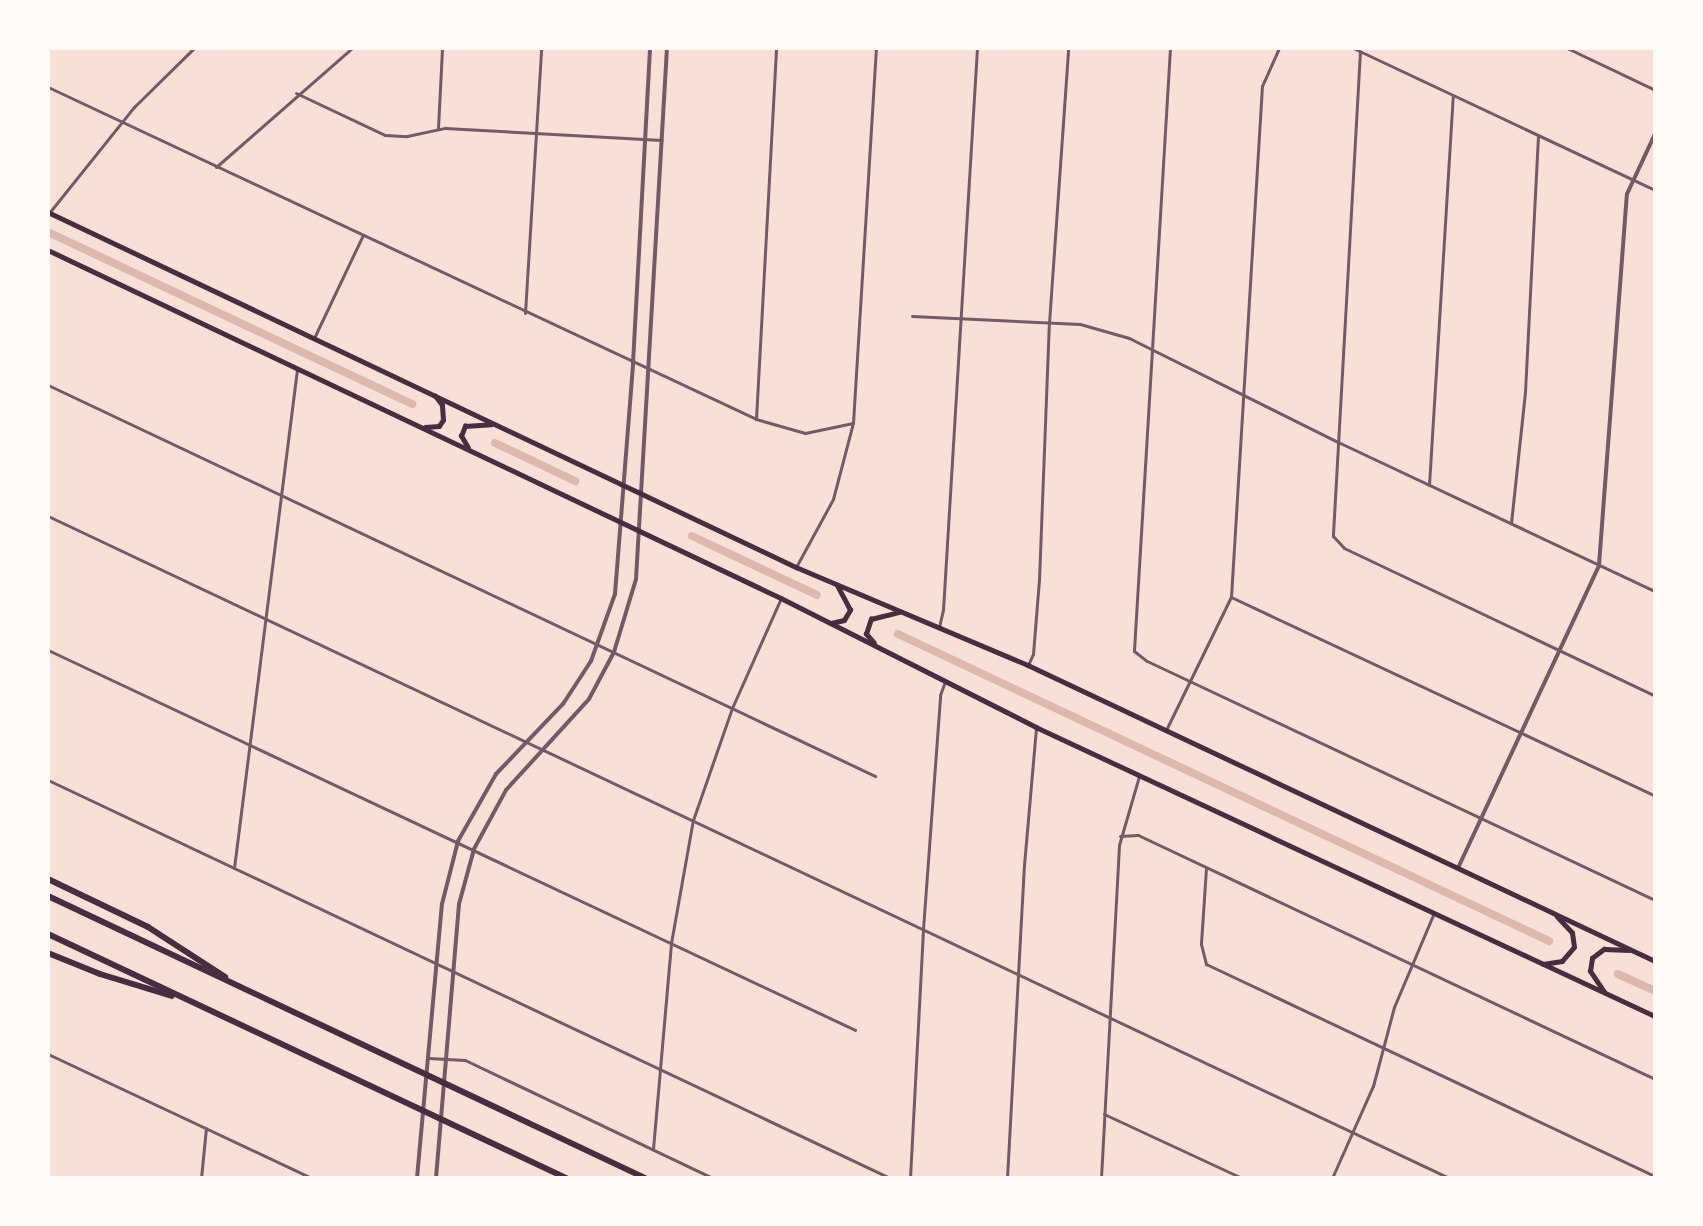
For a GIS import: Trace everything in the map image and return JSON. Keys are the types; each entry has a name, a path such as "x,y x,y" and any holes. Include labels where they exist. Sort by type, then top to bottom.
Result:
{"highway":[{"path":"48,879 148,927 240,988"},
{"path":"48,896 645,1178"},
{"path":"48,934 566,1178"},
{"path":"48,953 109,977 191,1002"}],"main road":[{"path":"48,213 796,567 1028,665 1655,961"},
{"path":"48,250 781,598 1036,727 1433,915 1655,1016"},
{"path":"419,426 439,426 443,420 442,405 434,394"},
{"path":"469,450 461,436 465,426 477,422 497,424"},
{"path":"831,623 844,620 850,610 835,583"},
{"path":"878,647 866,633 867,624 877,615 901,611"},
{"path":"1540,964 1562,961 1574,947 1572,933 1554,913"},
{"path":"1607,994 1590,972 1592,958 1612,948 1634,951"}],"street":[{"path":"48,213 122,122 194,48"},
{"path":"216,167 296,93 352,48"},
{"path":"438,128 442,48"},
{"path":"525,313 541,48"},
{"path":"417,1178 442,904 458,841 496,774 563,705 598,645 615,594 633,363 650,48"},
{"path":"436,1178 459,904 474,849 506,790 589,699 614,652 636,579 650,371 667,48"},
{"path":"756,419 776,48"},
{"path":"796,567 833,499 853,423 876,48"},
{"path":"939,627 943,610 976,48"},
{"path":"1028,665 1033,654 1039,580 1049,323 1068,48"},
{"path":"1170,48 1134,645 1136,654 1655,900"},
{"path":"1166,730 1231,597 1262,86 1279,48"},
{"path":"1353,48 1655,190"},
{"path":"1567,48 1655,90"},
{"path":"1360,51 1333,534 1344,548 1655,696"},
{"path":"48,87 525,313 756,419 805,433 853,423"},
{"path":"296,93 374,133 406,136 438,128 662,140"},
{"path":"1429,484 1453,96"},
{"path":"1458,868 1561,651 1599,565 1627,194 1655,134"},
{"path":"1511,523 1525,392 1538,136"},
{"path":"314,338 363,235"},
{"path":"912,316 1101,328 1153,350 1338,442 1655,591"},
{"path":"234,868 250,743 262,617 297,368"},
{"path":"48,385 875,776"},
{"path":"48,516 1449,1178"},
{"path":"1231,597 1521,736 1655,796"},
{"path":"653,1149 671,943 693,820 732,708 781,598"},
{"path":"48,650 250,743 855,1030"},
{"path":"910,1178 923,929 940,694 945,681"},
{"path":"1007,1178 1018,975 1036,727"},
{"path":"1101,1178 1120,836 1139,776"},
{"path":"48,780 890,1178"},
{"path":"1120,836 1138,835 1655,1079"},
{"path":"1206,868 1202,944 1206,964 1655,1176"},
{"path":"1332,1178 1373,1086 1382,1048 1411,964 1433,915"},
{"path":"48,1054 311,1178"},
{"path":"429,1058 465,1060 712,1178"},
{"path":"1104,1114 1242,1178"},
{"path":"201,1178 206,1128"}],"waterway":[{"path":"48,232 412,404"},
{"path":"495,443 575,481"},
{"path":"692,536 817,595"},
{"path":"898,634 1549,941"},
{"path":"1618,974 1655,991"}]}
